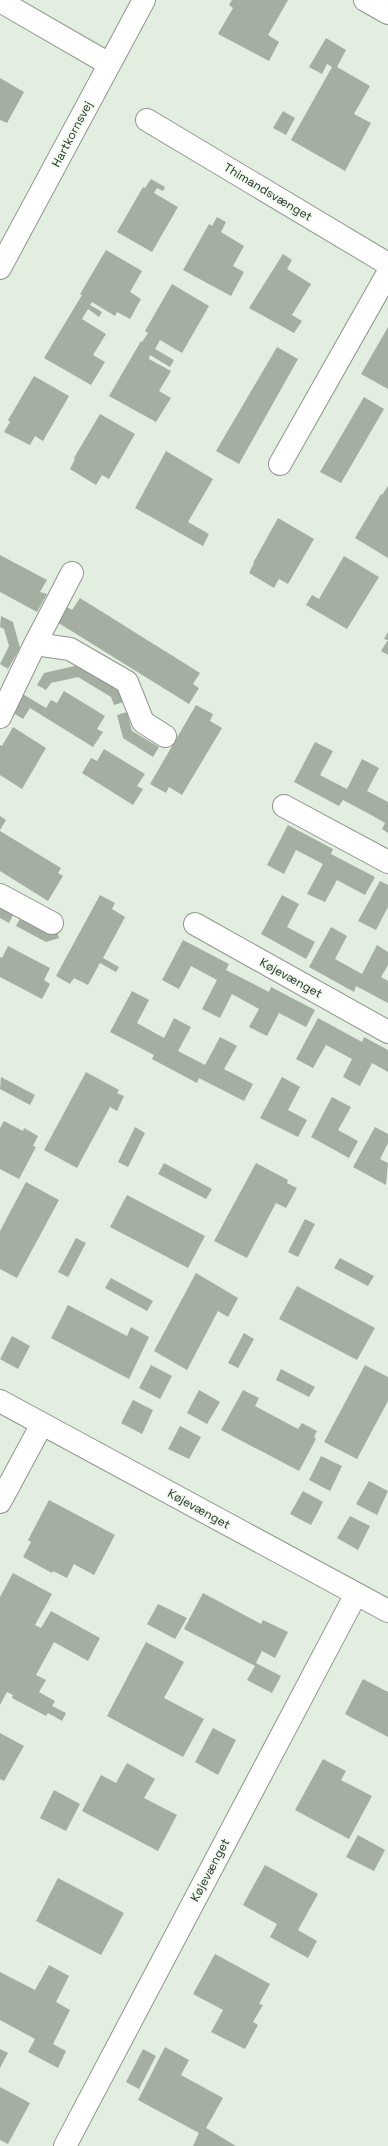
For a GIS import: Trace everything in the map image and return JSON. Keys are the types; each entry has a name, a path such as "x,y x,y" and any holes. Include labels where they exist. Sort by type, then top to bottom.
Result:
{"street":[{"name":"Hartkornsvej","path":"0,268 144,0"},
{"path":"365,0 388,13"},
{"path":"0,1 109,64"},
{"name":"Thimandsvænget","path":"147,120 388,264"},
{"path":"280,464 388,273"},
{"path":"0,717 35,644 72,573"},
{"path":"35,644 70,649 127,682 143,722 166,736"},
{"path":"284,806 388,862"},
{"path":"0,896 52,923"},
{"name":"Køjevænget","path":"195,924 388,1032"},
{"name":"Køjevænget","path":"0,1401 388,1611"},
{"path":"0,1502 42,1424"},
{"name":"Køjevænget","path":"64,2146 356,1594"}],"building":[{"path":"232,0 288,0 268,35 279,42 269,61 218,34 233,8 229,5"},
{"path":"326,38 346,50 337,67 370,86 354,114 371,123 345,171 291,140 332,67 327,64 322,74 309,67"},
{"path":"0,78 24,92 7,123 0,120"},
{"path":"283,111 295,118 286,135 273,128"},
{"path":"151,179 165,187 163,191 157,188 154,193 178,207 152,252 117,232 143,187 145,188"},
{"path":"217,217 226,222 221,232 244,246 233,266 244,272 231,296 183,270 209,224 212,226"},
{"path":"106,250 142,271 130,292 141,299 130,319 117,312 115,316 92,302 90,305 102,312 99,317 88,309 82,319 106,334 93,355 105,362 91,385 44,358 82,295 80,294"},
{"path":"283,254 292,260 287,269 311,284 292,315 302,321 294,333 249,308"},
{"path":"172,284 209,306 182,353 160,340 155,349 174,360 170,367 150,355 149,359 171,371 159,391 171,398 156,422 109,396 141,341 142,342 148,333 145,331"},
{"path":"388,327 388,389 361,374"},
{"path":"277,347 298,359 239,464 216,451"},
{"path":"34,376 69,396 43,441 35,436 30,445 4,432 10,422 8,420"},
{"path":"364,397 384,409 341,483 320,472"},
{"path":"100,414 135,434 109,479 102,475 96,485 70,469 75,459 74,458"},
{"path":"166,451 213,479 188,522 209,534 203,546 135,508"},
{"path":"388,486 388,558 355,538 381,494 382,495"},
{"path":"278,518 314,539 288,584 279,579 274,588 249,573"},
{"path":"0,555 47,580 40,592 47,594 37,612 0,592"},
{"path":"344,556 379,577 347,629 306,605 312,595 319,599"},
{"path":"80,598 200,673 193,684 199,688 189,704 57,622 67,607 72,610"},
{"path":"1,616 13,622 20,648 8,669 0,664 9,646 4,629 0,627"},
{"path":"388,632 388,640 384,639"},
{"path":"388,640 388,655 381,651"},
{"path":"79,665 121,689 124,702 114,705 111,697 78,677 51,683 46,690 37,685 44,673"},
{"path":"64,691 105,716 97,729 103,732 93,747 30,708 23,719 10,711 21,693 46,708 51,700 57,703"},
{"path":"196,705 213,714 210,721 222,728 182,795 169,787 166,793 150,784"},
{"path":"127,712 132,731 159,747 153,757 123,738 117,715"},
{"path":"13,727 46,748 22,789 0,775 0,745 2,746"},
{"path":"315,742 333,751 320,775 347,789 362,759 379,768 367,791 388,802 388,833 382,829 385,823 373,816 343,800 339,806 294,782"},
{"path":"104,749 145,774 137,786 143,789 133,805 82,773 91,758 97,761"},
{"path":"0,816 6,820 0,830"},
{"path":"288,825 333,849 331,854 375,877 365,895 337,880 325,902 307,894 323,864 296,850 284,874 267,865"},
{"path":"0,831 61,868 58,873 63,876 48,901 0,871"},
{"path":"380,881 388,885 388,907 376,930 358,921"},
{"path":"100,895 115,903 112,909 125,917 103,958 119,967 116,972 100,963 88,985 74,978 70,984 56,976"},
{"path":"282,895 299,904 287,927 315,942 306,959 261,934"},
{"path":"0,905 14,913 9,923 0,918"},
{"path":"21,917 56,928 59,938 46,942 16,926"},
{"path":"331,927 347,936 335,959 362,974 377,945 388,952 388,965 381,977 388,981 388,1003 356,986 354,992 309,967"},
{"path":"183,940 229,964 226,970 269,992 271,987 315,1010 306,1027 279,1013 267,1036 249,1027 259,1009 232,994 220,1018 202,1009 217,980 191,966 179,989 162,980"},
{"path":"8,946 50,968 44,980 50,984 42,999 0,977 0,957 2,958"},
{"path":"132,991 149,1000 137,1023 164,1038 174,1018 191,1027 178,1051 205,1065 220,1037 237,1046 224,1069 253,1084 244,1101 199,1078 197,1083 152,1059 154,1055 110,1032"},
{"path":"318,1018 362,1042 364,1037 388,1050 388,1072 372,1063 360,1086 343,1077 352,1059 326,1045 313,1068 296,1059"},
{"path":"86,1072 119,1090 117,1093 124,1096 117,1111 110,1107 77,1168 44,1150"},
{"path":"1,1077 35,1095 30,1105 0,1089"},
{"path":"282,1077 300,1087 288,1110 307,1120 298,1137 260,1118"},
{"path":"332,1097 351,1107 338,1130 358,1141 349,1158 311,1137"},
{"path":"4,1121 23,1131 24,1128 38,1136 33,1146 36,1147 19,1179 0,1169 0,1128"},
{"path":"135,1127 145,1133 128,1167 118,1162"},
{"path":"375,1127 388,1134 388,1143 380,1159 388,1163 386,1185 353,1167"},
{"path":"164,1163 212,1189 206,1199 158,1174"},
{"path":"256,1163 288,1180 287,1183 297,1188 286,1208 276,1203 247,1258 214,1241"},
{"path":"26,1182 59,1200 17,1278 0,1269 0,1231"},
{"path":"127,1195 205,1236 188,1268 110,1227"},
{"path":"305,1219 315,1224 298,1257 288,1252"},
{"path":"76,1238 86,1243 68,1277 58,1272"},
{"path":"340,1258 374,1276 368,1286 334,1268"},
{"path":"196,1273 238,1298 228,1317 218,1311 187,1370 154,1351"},
{"path":"111,1278 153,1301 147,1311 105,1288"},
{"path":"297,1286 375,1328 357,1360 279,1319"},
{"path":"68,1305 127,1336 131,1327 149,1337 129,1379 51,1338"},
{"path":"244,1333 254,1339 238,1368 228,1363"},
{"path":"12,1336 30,1346 18,1369 0,1359"},
{"path":"151,1365 172,1376 160,1399 139,1388"},
{"path":"365,1365 388,1377 388,1401 357,1459 324,1442"},
{"path":"281,1369 315,1387 309,1397 276,1380"},
{"path":"199,1390 220,1402 207,1424 187,1413"},
{"path":"243,1390 259,1398 255,1406 298,1429 302,1423 317,1431 314,1437 316,1439 299,1471 221,1430"},
{"path":"133,1400 153,1410 142,1434 121,1423"},
{"path":"180,1426 201,1437 189,1459 168,1449"},
{"path":"321,1456 342,1466 330,1491 309,1480"},
{"path":"369,1481 388,1491 377,1515 356,1504"},
{"path":"303,1491 323,1502 311,1525 290,1514"},
{"path":"49,1500 115,1535 94,1575 74,1564 67,1578 53,1571 52,1573 23,1557 31,1542 28,1540"},
{"path":"350,1516 370,1526 358,1550 337,1538"},
{"path":"13,1573 52,1594 35,1625 41,1628 51,1611 100,1638 88,1661 54,1642 36,1675 46,1680 39,1692 55,1701 52,1706 66,1713 62,1721 48,1713 46,1716 12,1698 13,1695 7,1692 0,1705 0,1597"},
{"path":"203,1593 261,1624 263,1620 288,1632 275,1658 262,1651 256,1663 281,1676 272,1693 247,1680 255,1666 184,1629"},
{"path":"158,1604 187,1618 175,1639 147,1624"},
{"path":"146,1642 184,1662 164,1698 204,1719 183,1757 107,1716"},
{"path":"363,1679 388,1692 388,1737 345,1714"},
{"path":"213,1728 236,1740 218,1775 195,1762"},
{"path":"0,1733 24,1746 4,1781 0,1779"},
{"path":"323,1759 346,1771 341,1780 372,1796 349,1839 295,1810"},
{"path":"127,1763 155,1779 144,1798 177,1815 158,1851 82,1811 101,1775 116,1783"},
{"path":"54,1790 80,1804 66,1831 40,1818"},
{"path":"358,1835 385,1850 374,1871 346,1857"},
{"path":"265,1865 318,1894 298,1930 317,1941 308,1958 270,1937 277,1924 243,1905"},
{"path":"58,1878 124,1913 101,1955 36,1921"},
{"path":"215,1954 270,1984 259,2004 263,2005 253,2022 258,2025 245,2049 211,2032 223,2010 193,1994"},
{"path":"49,1965 69,1976 56,2002 70,2010 53,2044 66,2051 58,2068 28,2052 35,2039 0,2020 0,1972 35,1990"},
{"path":"165,2047 189,2060 181,2075 223,2098 206,2128 236,2146 193,2146 199,2133 138,2100"},
{"path":"0,2049 8,2053 0,2068"},
{"path":"143,2049 156,2056 139,2089 126,2082"},
{"path":"0,2087 30,2103 8,2144 0,2140"}]}
